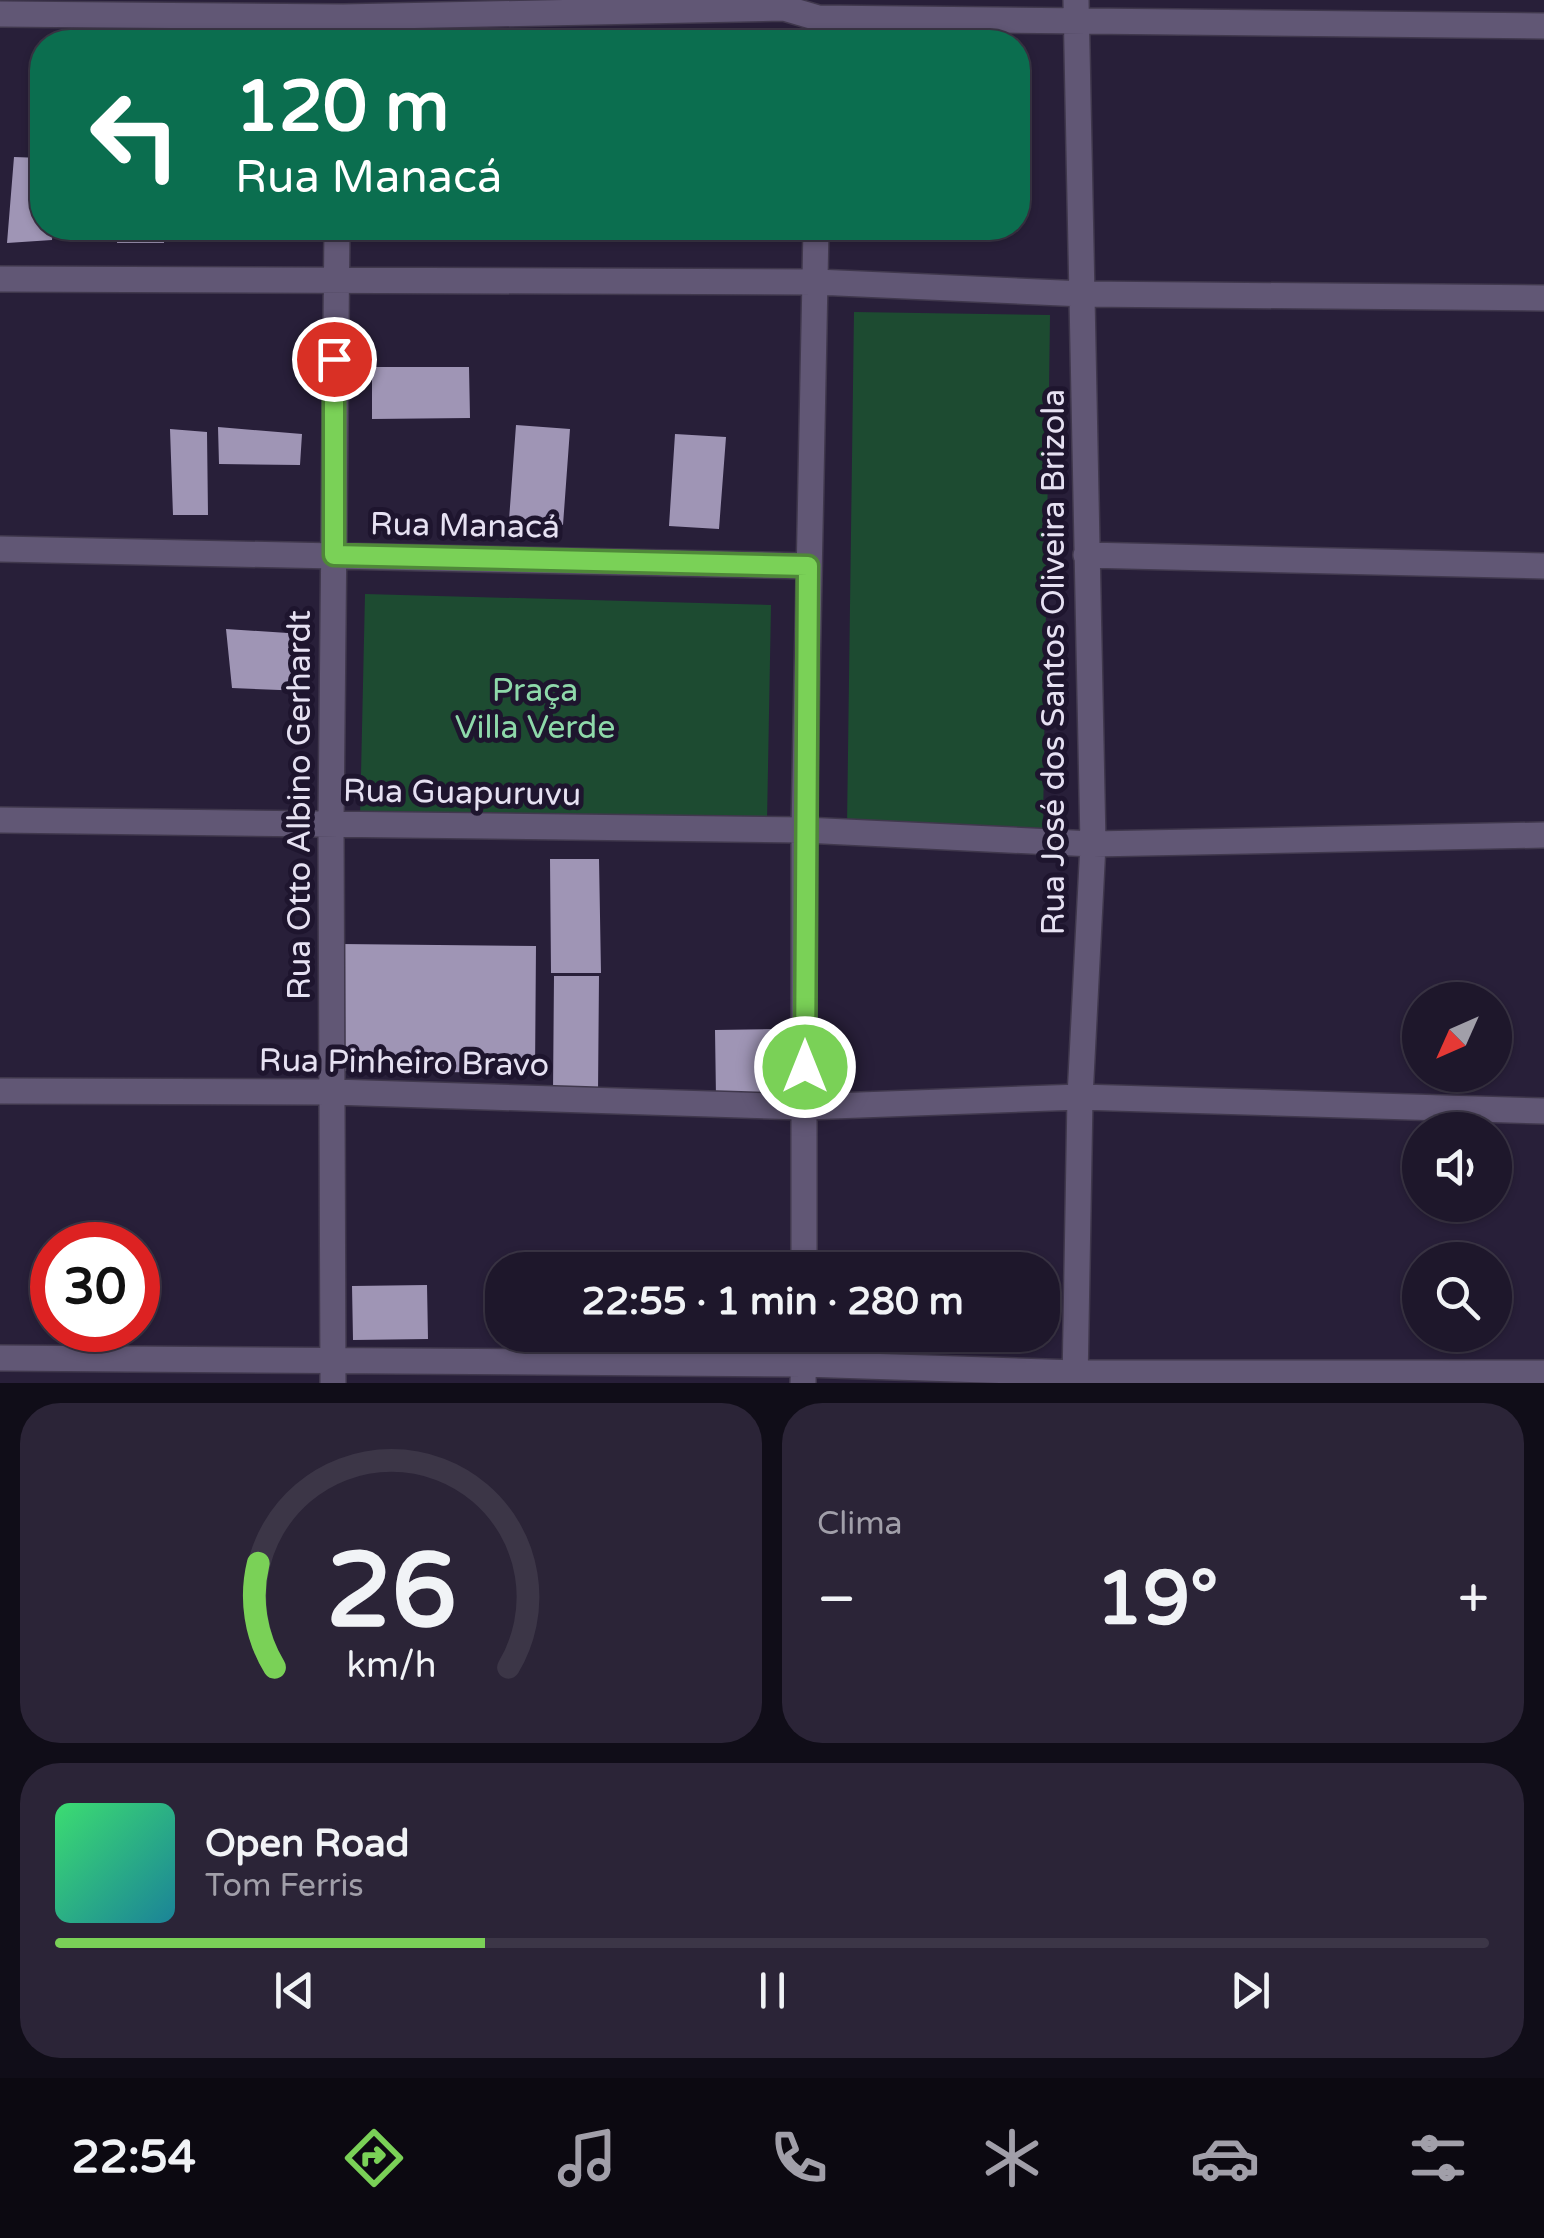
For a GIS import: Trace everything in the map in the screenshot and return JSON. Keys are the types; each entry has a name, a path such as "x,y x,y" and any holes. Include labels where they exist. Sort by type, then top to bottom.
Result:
{"street":[{"path":"0,14 343,20 789,4 818,20 1076,10 1358,12 1544,26"},
{"name":"Rua José dos Santos Oliveira Brizola","path":"1075,1378 1080,1097 1093,844 1076,10"},
{"name":"Rua Otto Albino Gerhardt","path":"333,1372 331,824 336,240"},
{"path":"804,1252 804,830 816,240"},
{"path":"0,278 816,282 1084,294 1544,298"},
{"name":"Rua Manacá","path":"0,550 808,566"},
{"path":"1086,555 1544,566"},
{"name":"Rua Guapuruvu","path":"0,820 804,830 1093,844 1544,835"},
{"name":"Rua Pinheiro Bravo","path":"0,1091 333,1092 806,1106 1080,1097 1544,1111"},
{"path":"0,1358 58,1372 1075,1378 1544,1374"}],"green space":[{"path":"854,312 1050,315 1043,829 847,826"},
{"name":"Praça Villa Verde","path":"365,594 771,605 767,822 360,819"}],"building":[{"path":"14,157 30,158 30,240 52,240 7,243"},
{"path":"117,240 164,240 164,243 117,243"},
{"path":"372,367 469,367 470,418 372,419"},
{"path":"516,425 570,429 563,525 509,520"},
{"path":"218,427 302,434 300,465 219,464"},
{"path":"170,429 207,432 208,515 173,515"},
{"path":"675,434 726,437 719,529 669,526"},
{"path":"226,629 303,634 305,691 232,688"},
{"path":"550,859 599,859 601,973 551,973"},
{"path":"341,944 536,946 535,1073 340,1071"},
{"path":"554,976 599,976 598,1093 553,1092"},
{"path":"771,1029 772,1097 716,1098 715,1030"},
{"path":"427,1285 428,1339 353,1340 352,1286"}],"route":[{"path":"334,359 334,555 808,566 805,1067"}]}
